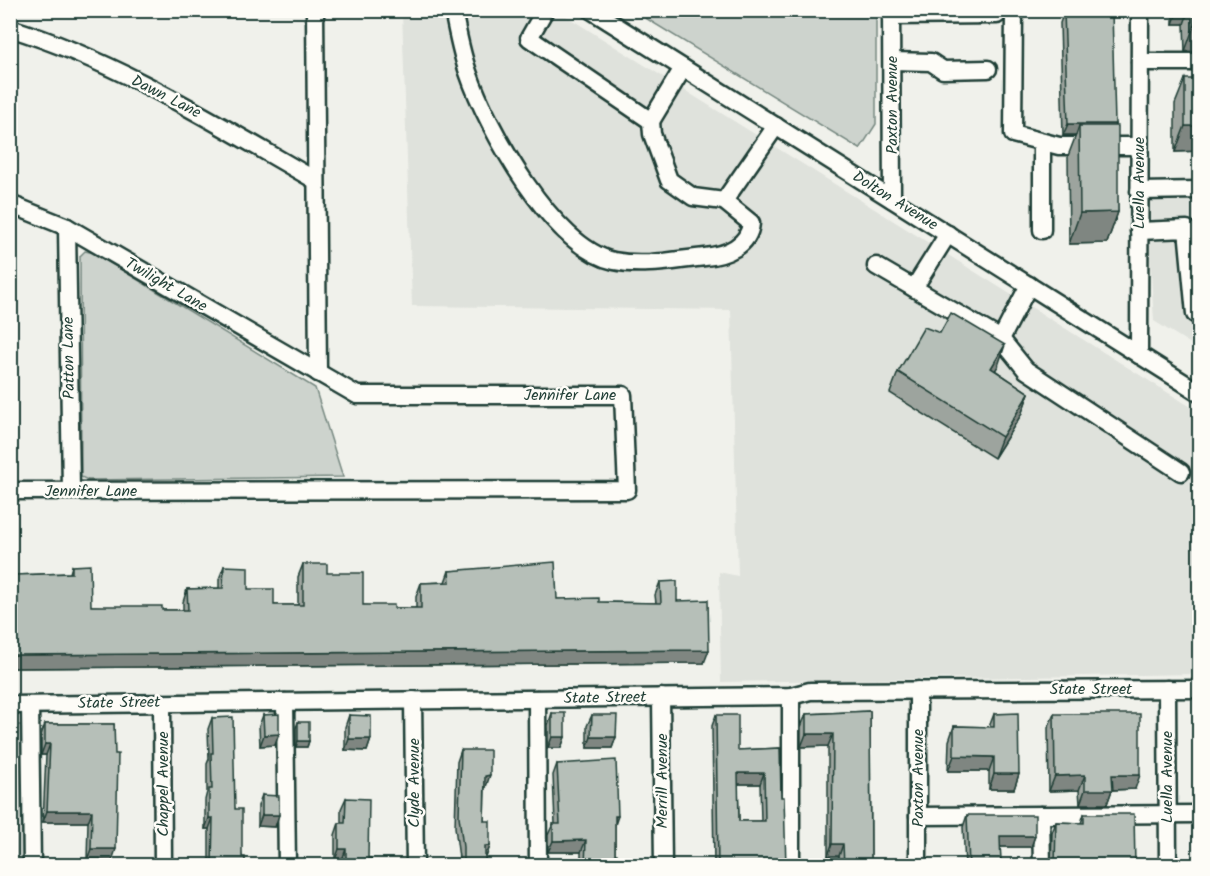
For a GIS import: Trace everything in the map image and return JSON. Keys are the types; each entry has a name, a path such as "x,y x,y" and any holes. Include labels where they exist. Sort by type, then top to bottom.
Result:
{"street":[{"path":"315,10 318,373"},
{"path":"453,10 468,74 490,121 526,184 546,211 572,239 588,251 614,261 645,263 712,256 739,247 750,232 751,223 724,201 693,197 669,180 652,134 651,121 683,68"},
{"path":"545,10 529,38 651,121"},
{"name":"Dolton Avenue","path":"591,10 1200,393"},
{"path":"1014,10 1013,134 1059,146 1140,146"},
{"name":"Luella Avenue","path":"1139,355 1140,10"},
{"path":"891,13 997,15"},
{"name":"Paxton Avenue","path":"891,13 892,199"},
{"name":"Dawn Lane","path":"10,28 37,36 168,95 315,180"},
{"path":"892,61 931,62 943,69 988,69"},
{"path":"1140,62 1200,62"},
{"path":"724,201 776,126"},
{"path":"1042,141 1042,230"},
{"path":"1139,191 1200,190"},
{"name":"Twilight Lane","path":"10,204 67,227 318,373"},
{"path":"1139,231 1193,226 1195,314 1200,317"},
{"name":"Patton Lane","path":"67,227 71,490"},
{"path":"914,288 948,234"},
{"path":"876,266 1001,339 1026,370 1181,472"},
{"path":"1001,339 1029,285"},
{"name":"Jennifer Lane","path":"10,491 627,490 623,395 357,395 318,373"},
{"name":"Luella Avenue","path":"1167,689 1168,866"},
{"name":"State Street","path":"10,705 790,696 810,691 1200,689"},
{"name":"Paxton Avenue","path":"918,690 918,866"},
{"path":"790,696 791,866"},
{"name":"Merrill Avenue","path":"661,697 663,866"},
{"path":"537,699 538,866"},
{"name":"Clyde Avenue","path":"414,700 415,866"},
{"path":"285,702 287,866"},
{"name":"Chappel Avenue","path":"162,703 164,866"},
{"path":"30,705 32,866"},
{"path":"918,816 1200,814"},
{"path":"1041,815 1042,866"}],"shaded area":[{"path":"402,11 558,11 1199,412 1199,674 721,682 719,572 738,576 731,310 412,306"},
{"path":"634,11 876,11 876,124 860,149"},
{"path":"1199,196 1199,349 1154,321 1146,197"},
{"path":"85,251 94,253 315,388 343,477 88,480 81,477 80,256"},
{"path":"10,725 30,725 30,865 11,865"}],"building":[{"path":"1194,10 1200,10 1200,26 1194,26"},
{"path":"1112,11 1115,124 1068,124 1064,12"},
{"path":"1185,79 1200,79 1200,126 1185,126"},
{"path":"1079,126 1118,126 1118,212 1080,213"},
{"path":"951,313 1005,345 991,368 1029,393 1002,437 898,372 924,327 940,333"},
{"path":"555,562 557,599 599,598 599,602 661,603 660,582 677,581 677,601 708,600 709,650 10,655 10,567 14,567 15,575 72,573 72,566 90,565 91,606 162,606 162,610 188,610 187,589 223,588 224,566 248,567 248,589 274,589 274,605 303,605 303,564 327,564 327,573 363,573 363,605 421,608 421,583 450,582 449,571"},
{"path":"870,711 871,866 844,866 843,844 832,844 833,734 806,734 806,714"},
{"path":"552,713 565,713 565,737 552,737"},
{"path":"1018,713 1019,774 994,774 994,757 954,756 954,726 994,727 994,714"},
{"path":"279,714 279,734 264,735 263,715"},
{"path":"1054,714 1140,714 1140,775 1112,775 1113,790 1085,790 1085,775 1055,776"},
{"path":"349,715 371,716 371,739 349,739"},
{"path":"592,715 617,715 616,737 591,737"},
{"path":"716,715 738,715 738,750 780,748 786,866 718,866","holes":["738,773 764,773 765,821 739,821"]},
{"path":"233,717 235,809 242,809 242,857 245,857 245,866 212,866 213,818 209,818 209,789 212,789 212,718"},
{"path":"298,722 309,722 309,741 298,741"},
{"path":"45,724 114,724 115,754 118,754 116,849 91,849 92,811 47,811 50,744 45,744"},
{"path":"461,750 490,750 490,775 485,776 484,821 490,821 490,846 485,846 485,866 463,866 459,816"},
{"path":"616,760 618,816 615,816 615,854 617,854 617,866 585,866 586,840 553,841 553,824 560,824 557,764"},
{"path":"262,795 279,796 279,815 262,815"},
{"path":"346,798 369,799 368,858 371,858 372,866 346,866 346,849 339,849 339,823 345,823"},
{"path":"1084,814 1134,814 1135,866 1055,866 1056,822 1084,823"},
{"path":"967,815 1035,815 1035,836 1000,836 1001,866 969,866"}]}
